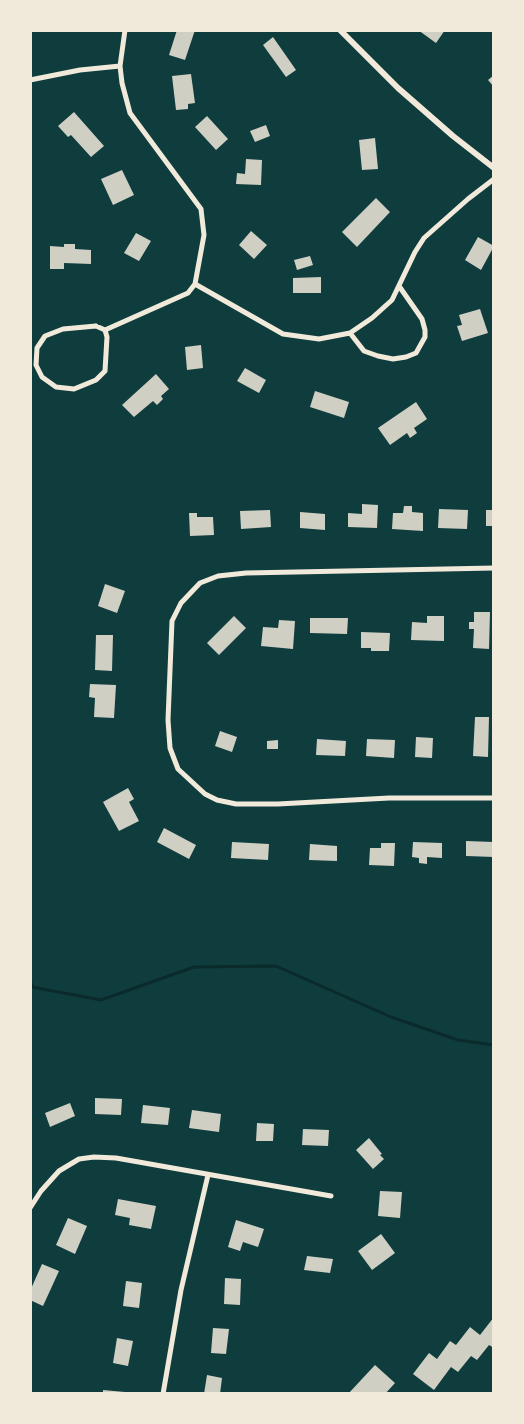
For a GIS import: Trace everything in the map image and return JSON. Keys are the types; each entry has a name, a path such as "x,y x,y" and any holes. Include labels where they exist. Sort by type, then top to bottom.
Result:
{"street":[{"path":"105,330 107,357 105,371 96,380 74,388 56,387 42,377 36,365 37,348 45,336 63,329 96,326 105,330 188,293 195,284 204,236 201,208 130,112 120,66 125,30"},
{"path":"340,30 398,88 494,168"},
{"path":"30,80 80,70 120,66"},
{"path":"195,284 283,334 319,339 350,333 392,300 424,237 494,180"},
{"path":"350,333 364,351 378,356 393,359 416,353 425,337 426,330 422,319 399,286"},
{"path":"494,568 246,573 218,576 200,583 181,603 172,621 168,720 170,748 178,769 205,794 217,800 237,804 278,804 389,798 494,798"},
{"path":"30,1208 41,1191 59,1171 80,1159 94,1157 116,1158 331,1196"},
{"path":"163,1394 181,1290 208,1175"}],"building":[{"path":"177,30 195,30 185,60 169,55"},
{"path":"418,30 445,30 436,43"},
{"path":"273,37 296,70 286,77 263,45"},
{"path":"191,74 195,103 188,104 188,109 176,110 172,76"},
{"path":"494,75 494,87 488,80"},
{"path":"74,112 104,146 91,157 71,135 68,137 58,126"},
{"path":"207,116 228,139 216,150 195,127"},
{"path":"266,125 270,136 255,142 250,131"},
{"path":"375,138 378,169 362,170 359,140"},
{"path":"246,159 262,160 261,185 236,184 237,173 245,174"},
{"path":"122,170 134,195 113,205 101,179"},
{"path":"376,198 390,212 357,247 342,232"},
{"path":"251,231 267,245 254,259 239,245"},
{"path":"136,233 151,241 139,261 124,253"},
{"path":"478,237 494,246 481,270 465,260"},
{"path":"64,244 75,244 75,249 91,250 91,264 64,263 64,269 50,269 50,246 64,247"},
{"path":"310,256 313,265 297,270 294,260"},
{"path":"321,277 321,293 293,293 293,278"},
{"path":"480,309 488,333 462,341 457,326 462,325 459,315"},
{"path":"201,345 203,368 187,370 185,347"},
{"path":"245,368 266,380 259,393 237,381"},
{"path":"156,374 169,389 161,396 163,399 157,405 153,401 134,417 122,405"},
{"path":"315,391 349,402 344,418 310,407"},
{"path":"416,402 427,419 414,428 417,433 410,438 407,433 390,445 378,428"},
{"path":"362,504 378,505 377,528 348,527 348,513 362,514"},
{"path":"404,506 412,506 412,512 423,513 423,531 392,529 393,513 403,513"},
{"path":"439,509 468,510 467,529 438,528"},
{"path":"270,510 271,527 241,529 240,511"},
{"path":"486,510 494,510 494,526 486,526"},
{"path":"300,512 325,514 325,530 300,528"},
{"path":"189,513 197,513 197,517 213,517 214,535 190,536"},
{"path":"105,584 125,591 117,613 98,606"},
{"path":"474,612 490,612 489,649 473,648 474,629 469,629 469,622 474,622"},
{"path":"234,616 246,628 219,655 207,643"},
{"path":"427,616 444,616 444,641 411,640 412,622 427,623"},
{"path":"310,618 348,618 347,634 310,633"},
{"path":"279,620 295,621 293,649 261,646 263,627 278,628"},
{"path":"361,632 390,633 389,651 371,651 371,648 361,648"},
{"path":"96,635 113,635 112,671 95,670"},
{"path":"90,684 116,685 114,718 94,717 95,698 89,697"},
{"path":"475,717 489,717 488,757 473,756"},
{"path":"220,731 237,737 232,752 215,746"},
{"path":"416,737 433,738 432,758 415,757"},
{"path":"317,739 346,741 345,756 316,755"},
{"path":"367,739 395,740 394,758 366,756"},
{"path":"278,740 278,749 267,749 267,741"},
{"path":"128,788 134,799 129,802 139,821 119,831 103,802"},
{"path":"164,828 196,845 189,859 157,842"},
{"path":"466,841 494,842 494,857 466,856"},
{"path":"232,842 269,844 268,860 231,858"},
{"path":"413,842 442,843 442,858 427,857 427,864 419,863 419,858 412,857"},
{"path":"381,843 395,843 394,866 369,865 370,848 381,848"},
{"path":"310,844 337,846 337,861 309,860"},
{"path":"95,1098 122,1099 121,1115 95,1114"},
{"path":"70,1103 75,1116 50,1127 45,1113"},
{"path":"143,1105 170,1108 168,1125 141,1123"},
{"path":"192,1110 221,1114 219,1132 189,1128"},
{"path":"257,1123 274,1124 273,1141 256,1141"},
{"path":"303,1129 329,1130 328,1146 302,1145"},
{"path":"369,1138 384,1159 373,1169 356,1150"},
{"path":"380,1191 402,1192 400,1218 378,1216"},
{"path":"118,1199 156,1206 151,1229 129,1225 130,1218 115,1215"},
{"path":"68,1218 87,1226 75,1254 56,1245"},
{"path":"236,1220 264,1229 258,1247 243,1242 240,1251 228,1247"},
{"path":"381,1234 395,1253 372,1270 358,1251"},
{"path":"307,1256 333,1259 330,1273 304,1270"},
{"path":"42,1264 59,1271 43,1306 30,1300 30,1291"},
{"path":"225,1278 241,1279 240,1305 224,1304"},
{"path":"126,1281 142,1283 139,1308 123,1306"},
{"path":"494,1317 494,1348 489,1345 477,1360 471,1356 458,1372 451,1367 434,1390 413,1374 429,1353 437,1359 450,1341 456,1345 470,1327 480,1335"},
{"path":"213,1328 229,1329 226,1354 211,1353"},
{"path":"117,1338 133,1341 128,1366 113,1363"},
{"path":"375,1365 395,1383 385,1394 348,1394"},
{"path":"207,1375 222,1378 220,1394 204,1394"},
{"path":"103,1390 125,1392 124,1394 103,1394"}],"waterway":[{"path":"30,979 32,987 101,1000 194,967 276,966 391,1017 458,1040 494,1045"}]}
